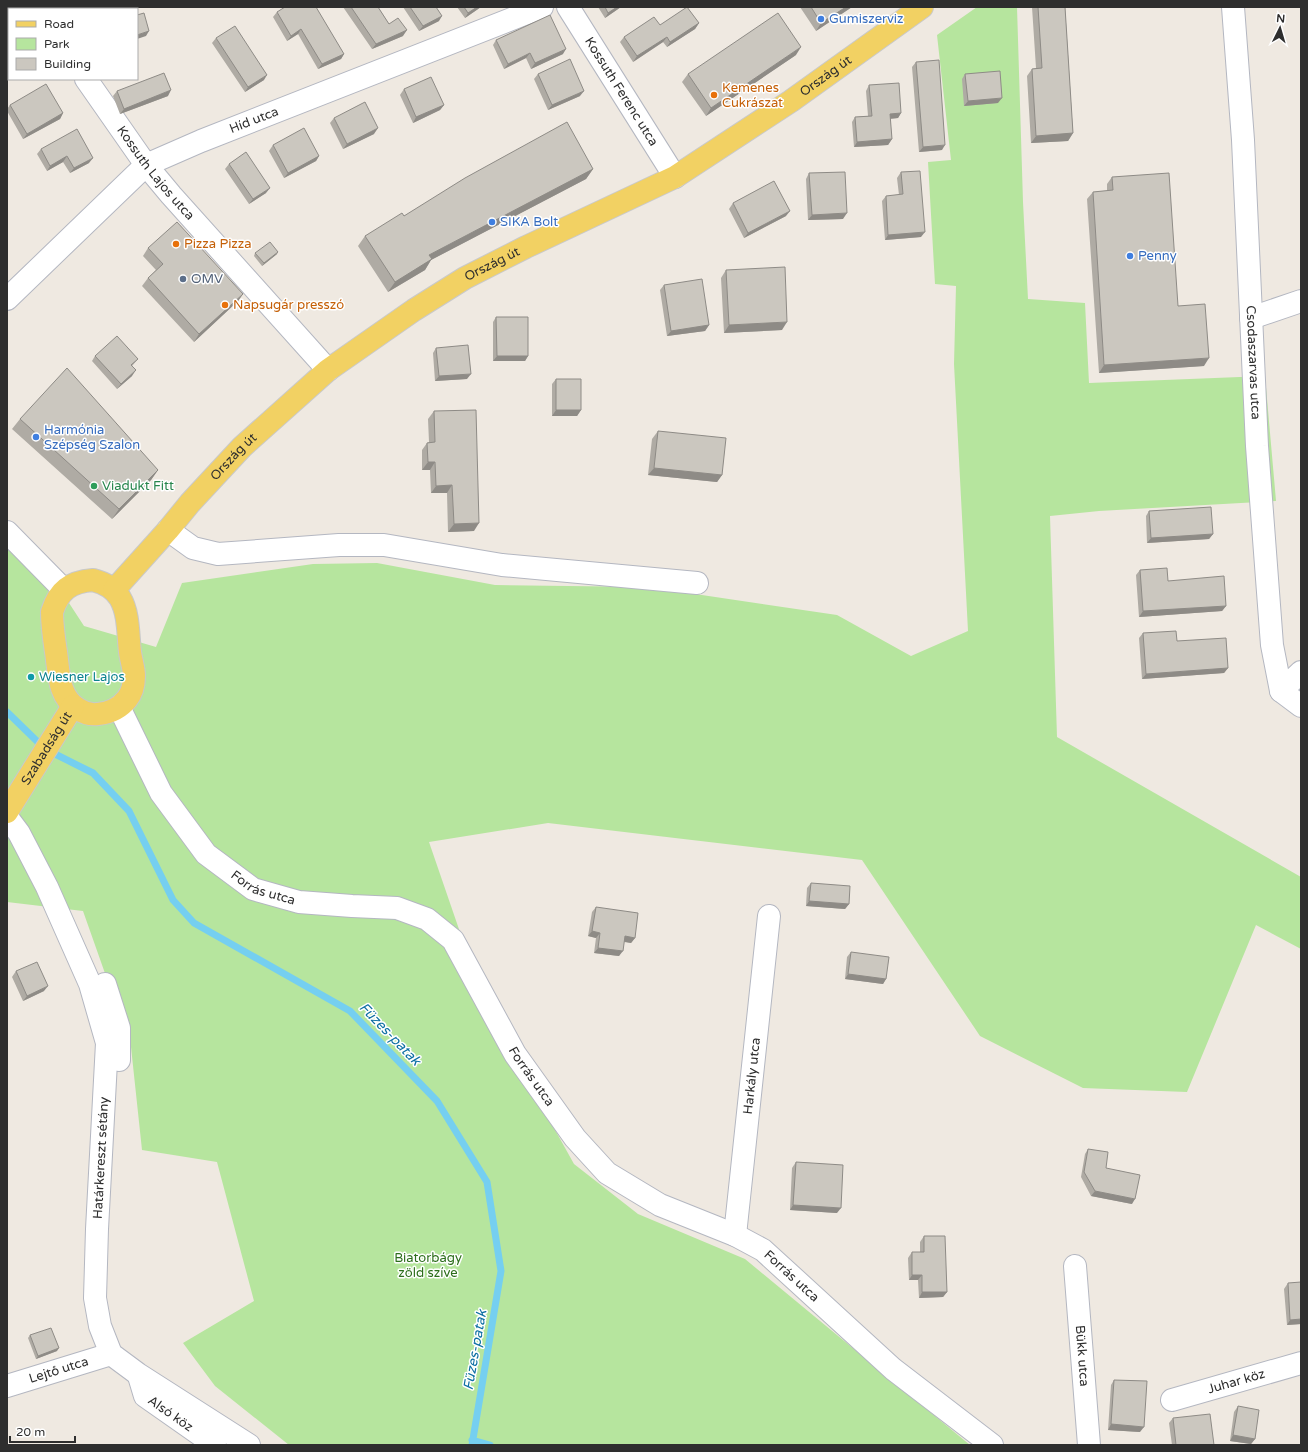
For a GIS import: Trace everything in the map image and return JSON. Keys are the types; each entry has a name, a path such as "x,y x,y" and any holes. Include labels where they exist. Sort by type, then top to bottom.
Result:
{"main road":[{"name":"Ország út","path":"114,590 190,503 242,447 328,370 414,310 466,278 526,247 675,177 791,101 922,7"},
{"path":"64,590 74,583 94,580 101,582 114,590 121,599 124,608 134,676 130,694 119,707"},
{"name":"Szabadság út","path":"64,590 55,602 52,612 52,622 61,686 66,698 73,706 82,711 93,714 108,713 119,707"},
{"name":"Szabadság út","path":"7,812 73,706"}],"street":[{"name":"Híd utca","path":"7,299 146,165 201,141 542,7"},
{"name":"Kossuth Ferenc utca","path":"568,7 675,177"},
{"name":"Csodaszarvas utca","path":"1233,7 1243,140 1245,220 1257,446 1272,644 1281,691"},
{"name":"Kossuth Lajos utca","path":"87,80 146,165 171,195 328,370"},
{"path":"1251,318 1301,301"},
{"path":"168,530 193,548 218,554 339,545 384,545 502,565 697,583"},
{"path":"7,532 64,590"},
{"path":"1301,672 1281,691 1301,706"},
{"name":"Forrás utca","path":"119,707 161,793 206,854 253,889 299,902 397,908 427,919 453,940 515,1054 575,1138 607,1173 660,1205 735,1235 763,1250 893,1369 992,1445"},
{"name":"Határkereszt sétány","path":"7,817 19,833 47,887 90,984 107,1043 101,1142 95,1298 100,1326 111,1354"},
{"name":"Harkály utca","path":"735,1235 769,916"},
{"name":"Bükk utca","path":"1075,1266 1089,1445"},
{"path":"111,1354 138,1374 250,1445"},
{"name":"Lejtő utca","path":"7,1386 111,1354"},
{"name":"Juhar köz","path":"1172,1400 1301,1363"},
{"name":"Alsó köz","path":"138,1374 145,1396 215,1445"}],"green space":[{"name":"Biatorbágy zöld szíve","path":"977,7 1017,7 1023,202 1028,299 1085,303 1089,383 1265,376 1276,501 1099,511 1050,516 1057,737 1301,877 1301,949 1256,925 1187,1092 1083,1088 980,1036 862,860 548,823 429,842 484,1002 574,1164 638,1214 745,1259 970,1445 289,1445 215,1386 183,1343 254,1301 217,1162 142,1150 131,1047 83,911 7,902 7,538 56,583 84,626 156,647 182,583 313,564 377,563 495,585 648,587 837,615 911,656 968,631 954,364 956,286 935,284 928,162 951,160 937,35"}],"building":[{"path":"285,7 316,7 344,54 322,64 301,29 291,36 277,12"},
{"path":"351,7 378,7 389,24 398,18 407,30 376,44"},
{"path":"410,7 436,7 442,16 423,26"},
{"path":"464,7 477,7 468,13"},
{"path":"605,7 617,7 608,13"},
{"path":"687,7 699,23 670,42 667,37 637,56 624,37 654,17 660,25"},
{"path":"811,7 846,7 821,23"},
{"path":"1038,7 1065,7 1073,133 1036,136 1032,69 1042,68"},
{"path":"144,13 149,31 138,35 138,15"},
{"path":"778,13 801,47 711,108 688,74"},
{"path":"550,15 566,49 535,63 530,53 508,64 496,40"},
{"path":"235,26 267,75 248,87 216,38"},
{"path":"8,30 7,74 7,31"},
{"path":"570,59 584,91 552,105 538,74"},
{"path":"939,60 945,145 923,147 916,62"},
{"path":"1000,71 1002,98 968,101 965,74"},
{"path":"164,73 171,90 124,109 117,91"},
{"path":"431,77 444,105 416,117 404,89"},
{"path":"899,83 901,113 890,114 892,139 857,142 855,117 872,116 869,85"},
{"path":"46,84 63,113 27,134 10,105"},
{"path":"365,102 378,128 347,144 334,118"},
{"path":"567,122 593,169 429,255 432,259 395,282 365,236 402,213 404,216 465,178"},
{"path":"304,128 319,156 288,173 273,145"},
{"path":"77,129 93,158 74,168 67,156 50,166 41,149"},
{"path":"246,152 270,188 253,199 229,164"},
{"path":"920,171 925,232 888,235 886,196 903,194 901,172"},
{"path":"845,172 847,213 812,215 809,173"},
{"name":"Penny","path":"1169,173 1178,306 1205,304 1209,358 1104,365 1093,192 1113,190 1112,177"},
{"path":"774,181 790,211 748,233 733,203"},
{"name":"OMV","path":"177,222 243,294 199,334 148,278 163,264 148,248"},
{"path":"270,242 278,252 264,263 255,253"},
{"path":"785,267 787,322 729,325 726,270"},
{"path":"702,279 709,325 671,331 664,285"},
{"path":"496,317 528,317 528,356 497,356"},
{"path":"117,336 138,359 131,365 136,370 121,384 95,356"},
{"path":"468,345 471,374 439,376 436,348"},
{"path":"67,368 158,470 119,509 20,419"},
{"path":"556,379 581,379 581,410 556,410"},
{"path":"476,410 479,523 454,524 452,485 436,486 435,462 428,462 427,443 435,442 434,411"},
{"path":"658,431 726,438 722,475 654,468"},
{"path":"1211,507 1213,534 1151,538 1149,511"},
{"path":"1167,568 1168,581 1224,576 1226,606 1143,611 1140,570"},
{"path":"1176,631 1177,641 1226,638 1228,668 1146,674 1143,633"},
{"path":"811,883 850,886 849,904 809,901"},
{"path":"596,907 638,913 635,938 625,936 623,951 598,948 600,933 592,931"},
{"path":"851,952 889,957 886,979 848,974"},
{"path":"37,962 48,986 27,996 16,971"},
{"path":"1088,1149 1108,1152 1106,1168 1140,1175 1135,1199 1095,1191 1084,1172"},
{"path":"796,1162 843,1165 841,1208 793,1205"},
{"path":"924,1236 945,1236 947,1292 922,1292 922,1275 912,1275 912,1252 924,1252"},
{"path":"1301,1282 1301,1319 1290,1320 1288,1283"},
{"path":"51,1328 59,1348 38,1356 30,1335"},
{"path":"1114,1380 1147,1381 1144,1427 1111,1424"},
{"path":"1238,1406 1259,1410 1255,1439 1233,1435"},
{"path":"1210,1414 1214,1445 1176,1445 1173,1418"}],"waterway":[{"name":"Füzes-patak","path":"7,712 45,749 93,773 129,811 173,900 194,923 350,1011 437,1101 487,1182 501,1271 472,1445"},
{"path":"472,1440 490,1445"}],"place":[{"name":"Gumiszerviz","path":"821,19"},
{"name":"Kemenes Cukrászat","path":"714,95"},
{"name":"SIKA Bolt","path":"492,222"},
{"name":"Pizza Pizza","path":"176,244"},
{"name":"Penny","path":"1130,256"},
{"name":"OMV","path":"183,279"},
{"name":"Napsugár presszó","path":"225,305"},
{"name":"Harmónia Szépség Szalon","path":"36,437"},
{"name":"Viadukt Fitt","path":"94,486"},
{"name":"Wiesner Lajos","path":"31,677"}]}
